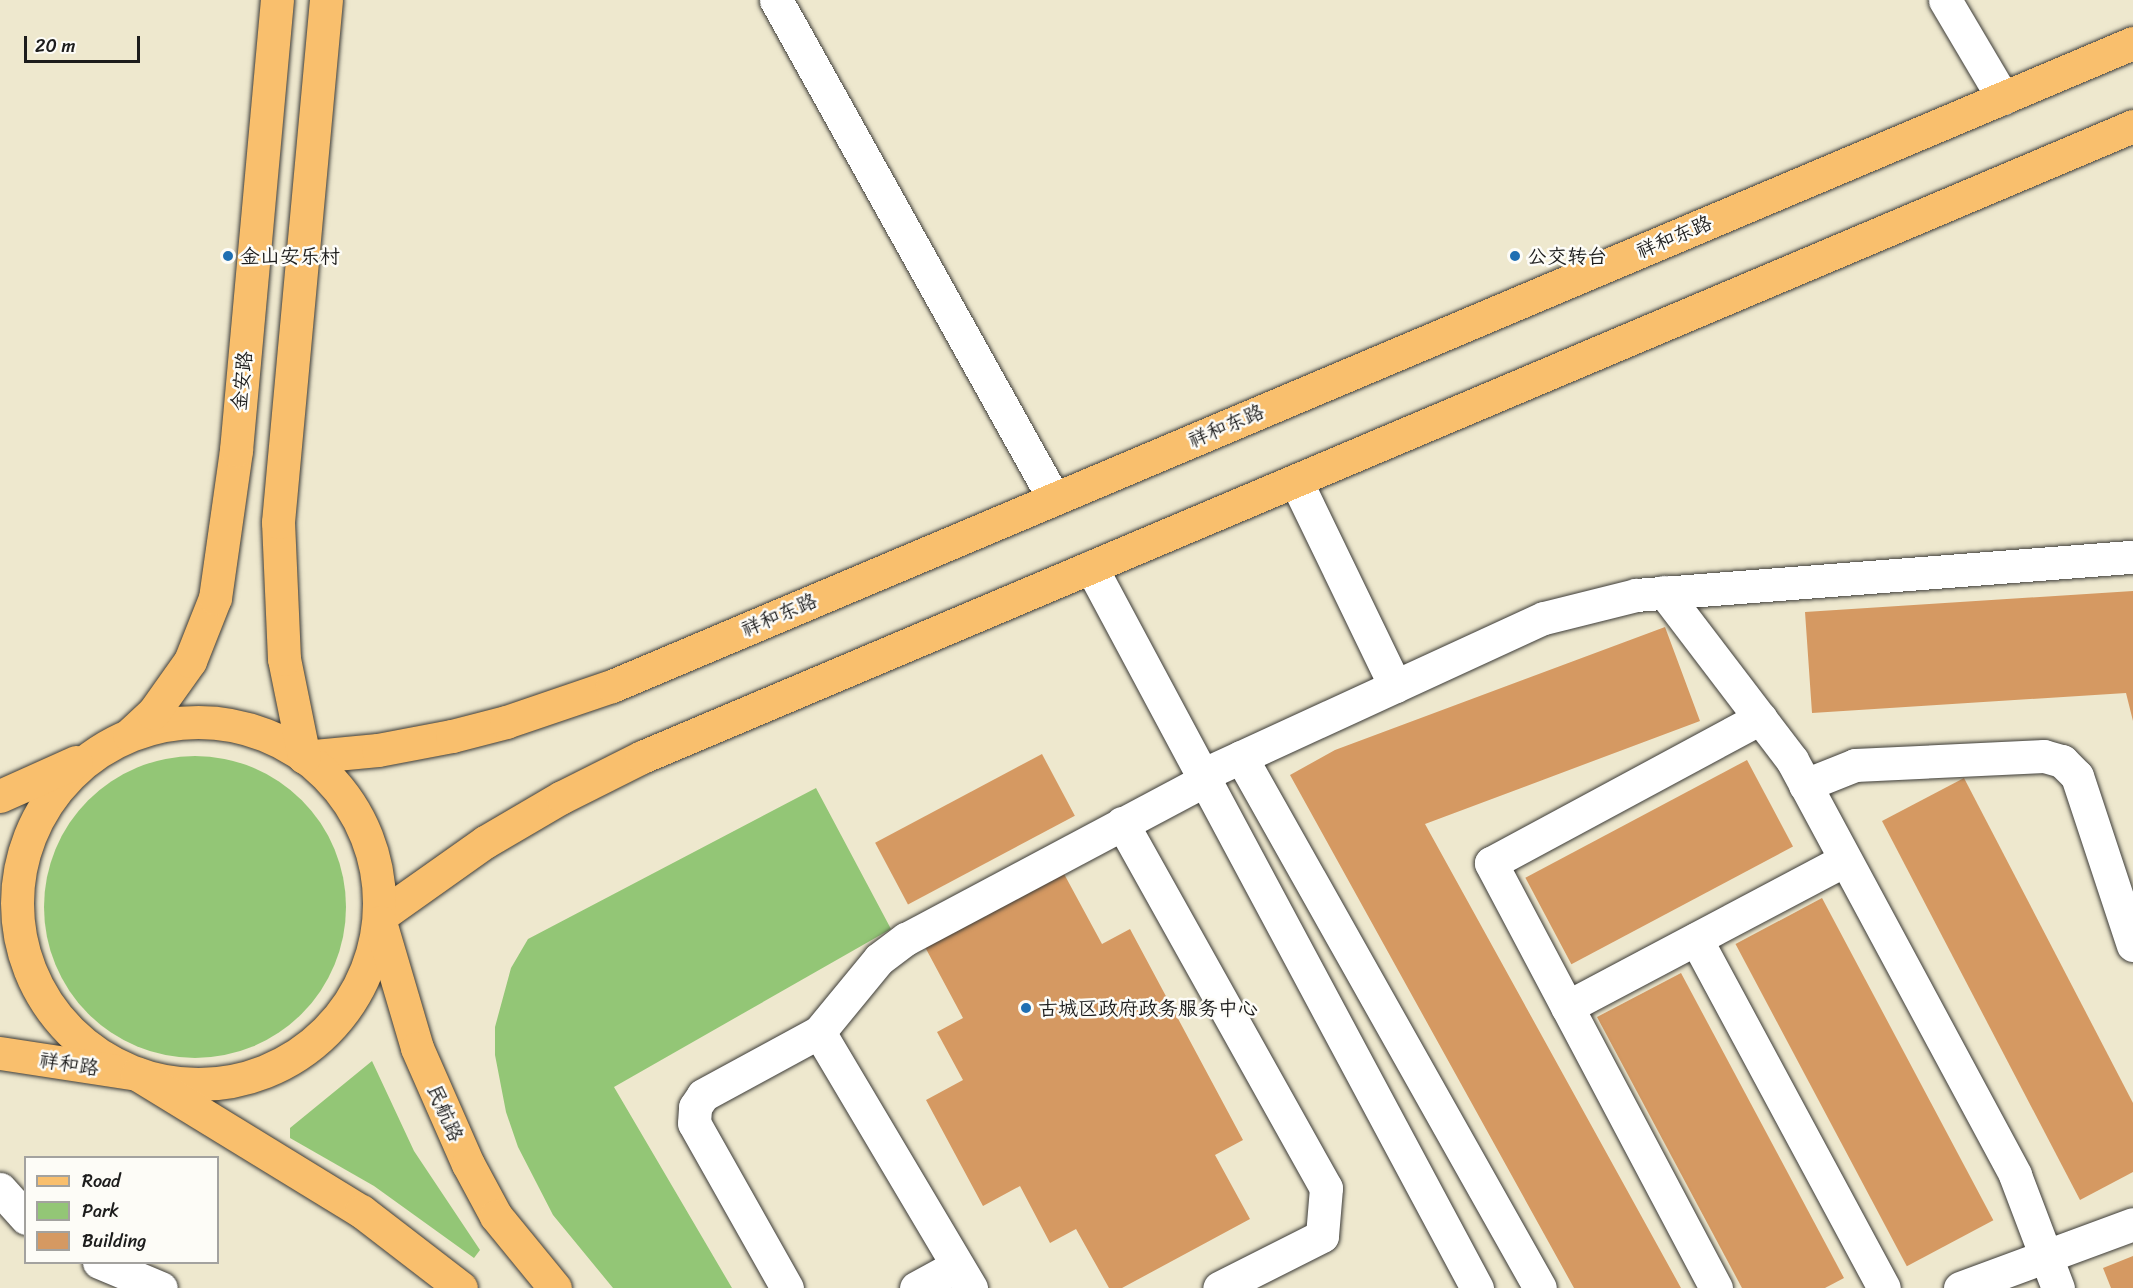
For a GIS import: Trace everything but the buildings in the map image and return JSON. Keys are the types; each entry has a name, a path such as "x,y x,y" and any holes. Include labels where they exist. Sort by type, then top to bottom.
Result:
{"main road":[{"name":"金安路","path":"129,735 153,713 190,661 215,598 237,438 277,0"},
{"path":"304,757 284,659 278,522 326,0"},
{"name":"祥和东路","path":"304,757 378,750 452,736 560,705 2133,43"},
{"path":"379,917 485,842 642,757 2133,126"},
{"path":"0,796 129,735 173,725 230,725 262,734 304,757 343,793 361,822 376,874 379,917 373,950 345,1008 299,1053 237,1079 170,1082 137,1074"},
{"path":"99,751 72,772 33,827 20,870 17,925 38,989 56,1017 80,1041 361,1210 461,1288"},
{"name":"民航路","path":"379,917 417,1048 468,1164 496,1216 555,1288"},
{"name":"祥和路","path":"0,1053 137,1074"}],"street":[{"path":"776,0 1054,499"},
{"path":"1945,0 2003,98"},
{"path":"1296,480 1395,686"},
{"path":"786,1288 694,1123 695,1107 703,1095 819,1032 879,959 906,939 1204,777 1241,757 1544,618 1636,595 2133,557"},
{"path":"1091,567 1477,1288"},
{"path":"1664,592 1760,718 1805,785 2015,1175 2058,1288"},
{"path":"1716,1288 1491,863 1760,718"},
{"path":"1805,785 1855,765 2044,756 2062,761 2077,776 2133,945"},
{"path":"1241,757 1540,1288"},
{"path":"1122,823 1326,1188 1322,1236 1219,1288"},
{"path":"1568,1007 1845,860"},
{"path":"1696,939 1884,1288"},
{"path":"819,1032 964,1277 916,1288"},
{"path":"1960,1288 2133,1224"},
{"path":"101,1264 160,1288"}],"green space":[{"path":"195,756 224,759 253,768 279,782 302,800 320,823 334,849 343,878 346,907 343,936 334,965 320,991 302,1014 279,1032 253,1046 224,1055 195,1058 166,1055 137,1046 111,1032 88,1014 70,991 56,965 47,936 44,907 47,878 56,849 70,823 88,800 111,782 137,768 166,759"},
{"path":"816,788 891,929 614,1087 732,1288 613,1288 553,1215 518,1147 506,1112 495,1055 495,1027 511,968 528,939"},
{"path":"372,1061 414,1151 480,1250 474,1258 374,1186 290,1138 290,1128"}],"place":[{"name":"金山安乐村","path":"228,256"},
{"name":"公交转台","path":"1515,256"},
{"name":"古城区政府政务服务中心","path":"1026,1008"}]}
